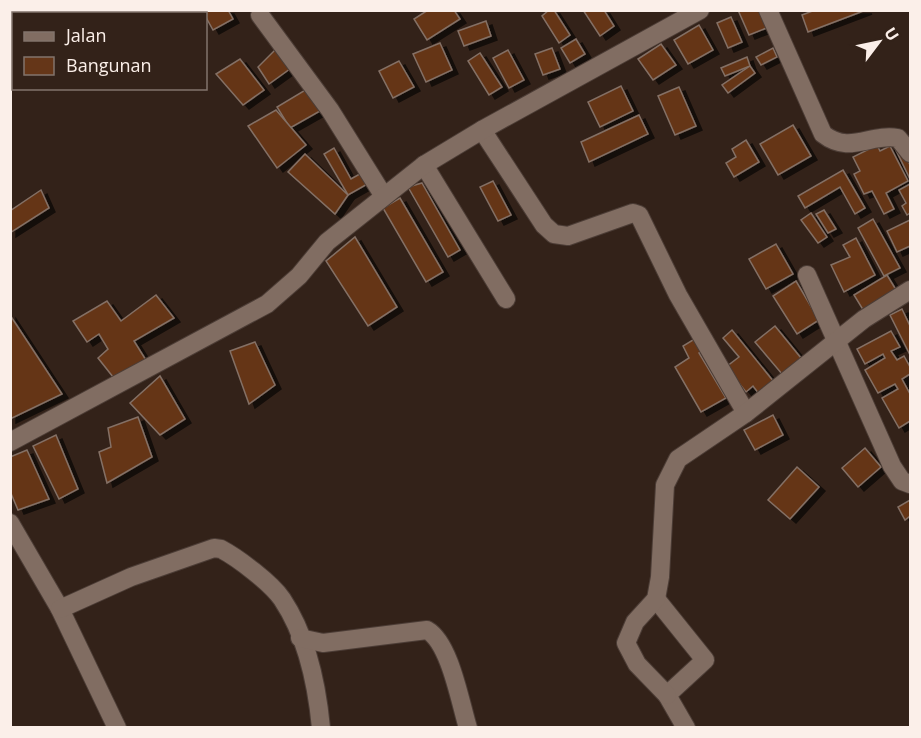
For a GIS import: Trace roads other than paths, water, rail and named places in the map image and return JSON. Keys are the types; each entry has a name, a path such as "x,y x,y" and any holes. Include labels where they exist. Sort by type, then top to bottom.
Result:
{"street":[{"path":"10,442 267,304 299,276 327,242 383,195 424,165 482,130 700,10"},
{"path":"768,10 824,134 834,142 848,145 890,136 898,138 910,153"},
{"path":"260,15 330,110 383,195"},
{"path":"482,130 544,225 554,234 568,236 633,213 639,215 678,294 746,413"},
{"path":"424,165 506,299"},
{"path":"807,275 892,466 902,481 910,484"},
{"path":"686,728 667,694 637,664 626,643 635,622 656,599 668,475 687,452 746,413 835,340 910,290"},
{"path":"10,523 60,609 117,728"},
{"path":"60,609 131,577 214,548 221,549 279,595 313,670 321,728"},
{"path":"656,599 705,660 667,694"},
{"path":"300,638 322,643 427,630 437,636 446,656 468,728"}]}
